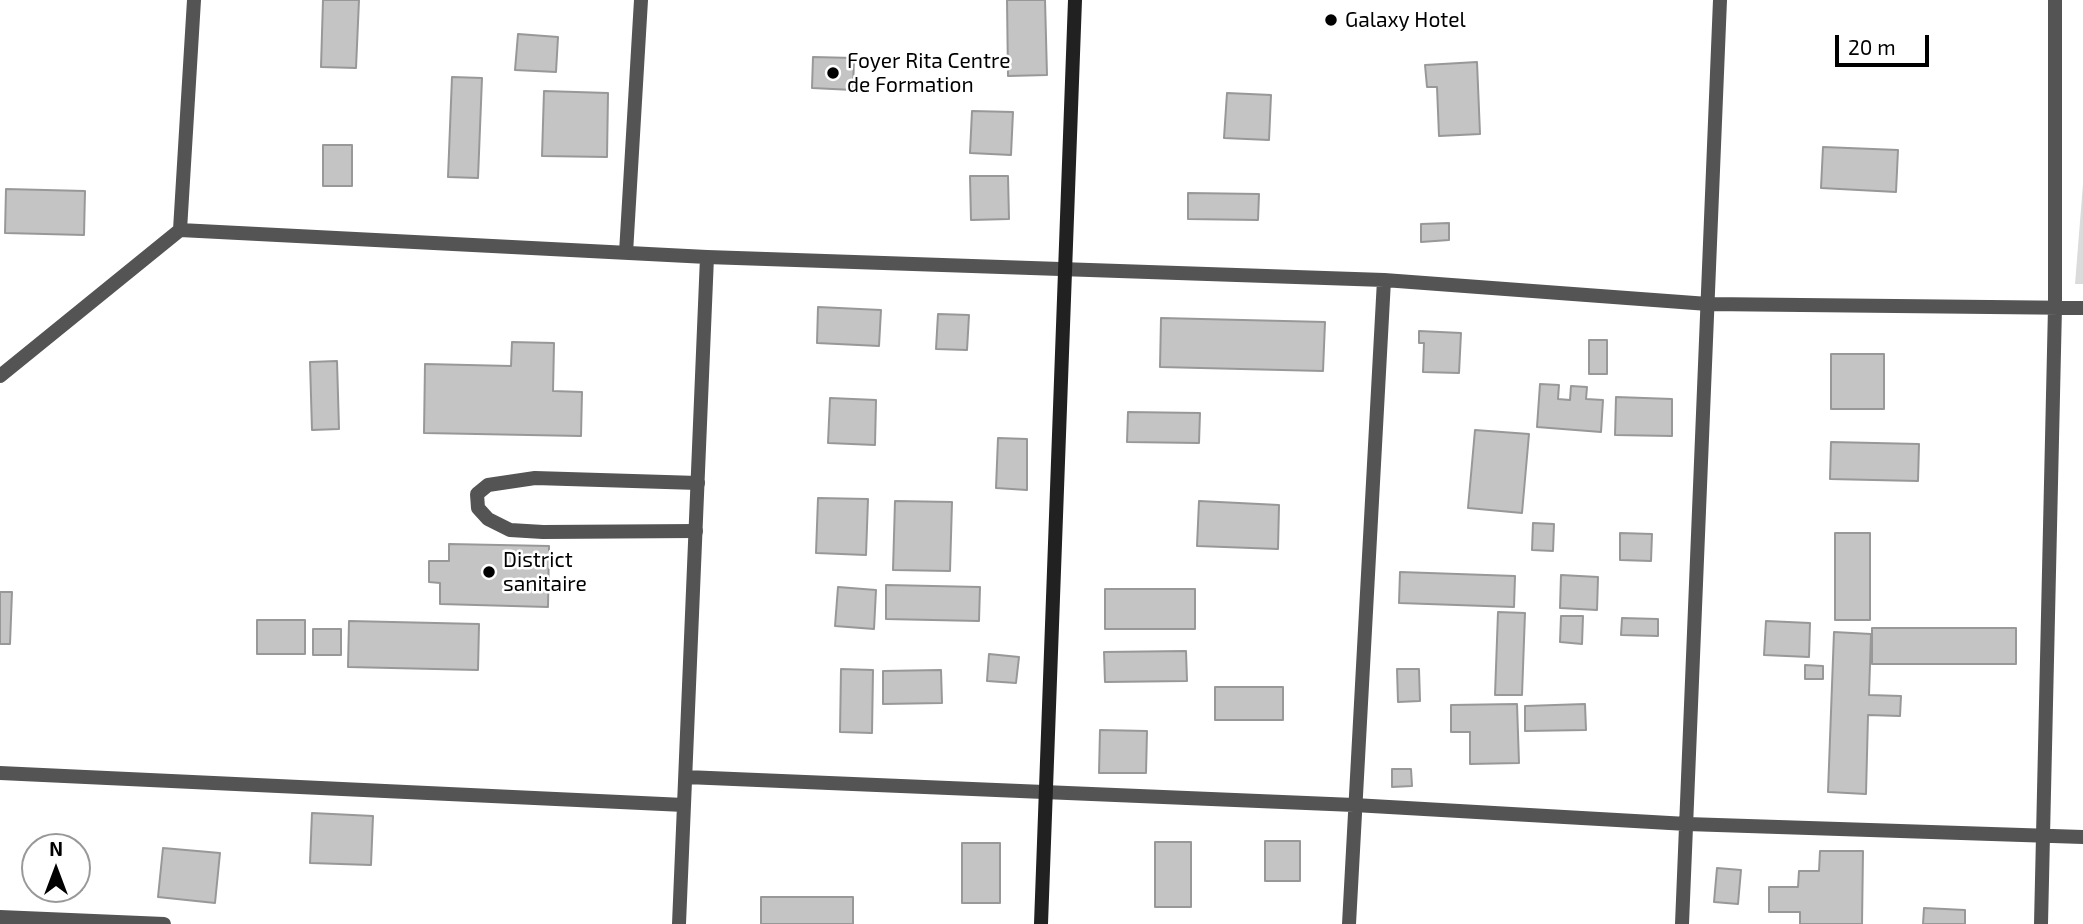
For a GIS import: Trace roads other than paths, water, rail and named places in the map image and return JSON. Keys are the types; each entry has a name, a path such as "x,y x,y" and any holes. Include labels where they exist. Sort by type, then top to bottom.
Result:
{"main road":[{"path":"1041,924 1075,0"}],"street":[{"path":"180,230 194,0"},
{"path":"626,253 641,0"},
{"path":"1682,924 1720,0"},
{"path":"2040,924 2055,307 2055,0"},
{"path":"0,376 180,230 707,257 1384,280 1708,304 2083,308"},
{"path":"680,924 707,257"},
{"path":"1349,924 1384,280"},
{"path":"696,531 510,530 488,519 478,508 477,494 488,485 535,478 698,483"},
{"path":"0,772 684,804"},
{"path":"686,777 1354,805 1686,824 2083,837"},
{"path":"0,917 164,924"}],"place":[{"name":"Galaxy Hotel","path":"1331,20"},
{"name":"Foyer Rita Centre de Formation","path":"833,73"},
{"name":"District sanitaire","path":"489,572"}]}
